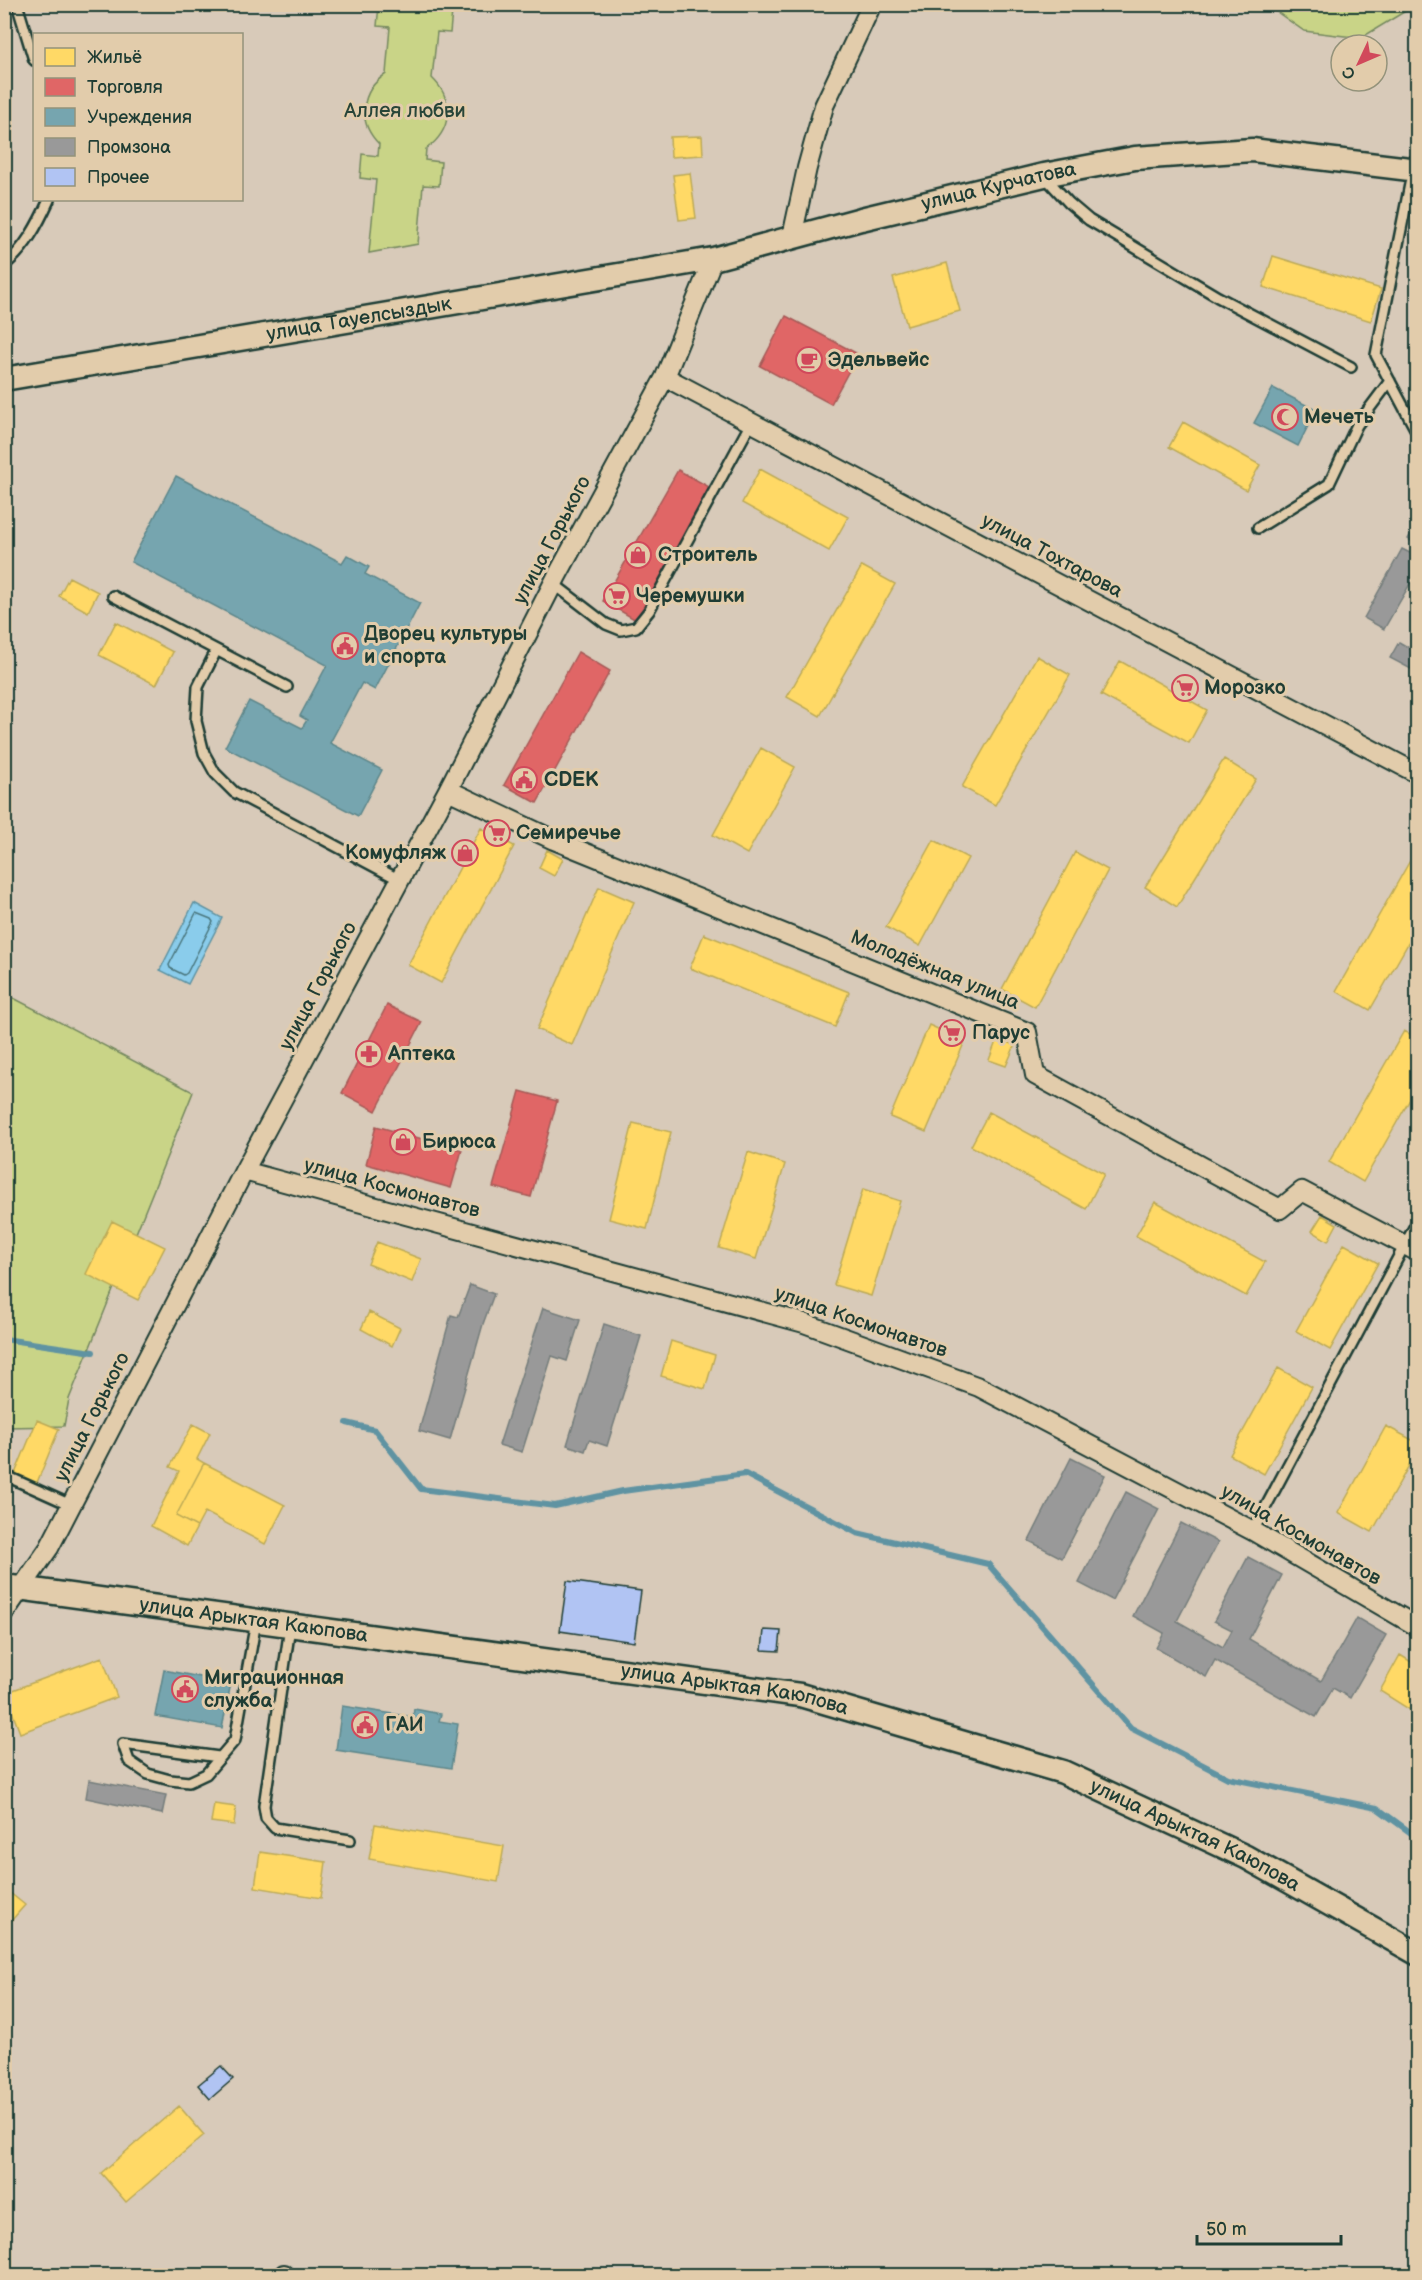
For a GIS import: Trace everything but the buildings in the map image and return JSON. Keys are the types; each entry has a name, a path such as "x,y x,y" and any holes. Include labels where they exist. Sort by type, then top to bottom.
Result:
{"street":[{"path":"792,237 807,168 824,106 872,4"},
{"name":"улица Курчатова","path":"713,259 792,237 1044,175 1136,158 1252,150 1415,170"},
{"path":"665,377 713,259"},
{"name":"улица Тауелсыздык","path":"4,379 713,259"},
{"name":"улица Тохтарова","path":"665,377 1418,774"},
{"name":"улица Горького","path":"4,1613 13,1587 49,1548 244,1171 665,377"},
{"name":"Молодёжная улица","path":"448,790 554,840 1027,1032 1035,1075 1280,1209 1302,1191 1411,1248"},
{"name":"улица Космонавтов","path":"244,1171 804,1323 979,1387 1253,1531 1418,1628"},
{"name":"улица Арыктая Каюпова","path":"13,1587 800,1695 1063,1772 1246,1857 1418,1954"}],"lane":[{"path":"17,4 33,57"},
{"path":"1415,170 1376,355 1418,434"},
{"path":"1044,175 1069,203 1089,220 1218,297 1351,367"},
{"path":"4,265 14,257 48,201"},
{"path":"1258,528 1329,484 1357,425 1390,381"},
{"path":"554,584 606,624 621,630 636,627 649,611 751,423"},
{"path":"113,596 287,687"},
{"path":"216,651 198,687 196,721 204,753 215,773 234,792 400,880"},
{"path":"1253,1531 1411,1248 1418,1220"},
{"path":"4,1475 71,1505"},
{"path":"219,1757 123,1744 129,1761 148,1774 189,1782 206,1774 235,1740 256,1621"},
{"path":"290,1625 264,1806 266,1818 275,1828 350,1840"}],"green space":[{"path":"1417,4 1369,33 1329,34 1304,31 1267,5"},
{"name":"Аллея любви","path":"379,5 439,5 439,10 452,11 450,33 437,32 432,78 444,96 447,115 441,133 426,149 425,160 441,162 439,186 423,185 418,244 369,253 376,180 360,178 362,154 378,156 379,144 367,126 364,107 371,89 386,74 390,27 377,26"},
{"path":"4,993 193,1092 69,1399 64,1426 5,1427"}],"water":[{"path":"194,903 222,918 188,984 160,970"}],"waterway":[{"path":"4,1339 93,1352"},
{"path":"347,1423 375,1430 421,1489 555,1506 623,1491 745,1474 857,1533 988,1564 1131,1728 1228,1778 1377,1808 1418,1838"}],"place":[{"name":"Эдельвейс","path":"809,360"},
{"name":"Мечеть","path":"1285,417"},
{"name":"Строитель","path":"638,555"},
{"name":"Черемушки","path":"617,596"},
{"name":"Дворец культуры и спорта","path":"345,646"},
{"name":"Морозко","path":"1185,688"},
{"name":"CDEK","path":"524,780"},
{"name":"Семиречье","path":"497,833"},
{"name":"Комуфляж","path":"465,853"},
{"name":"Парус","path":"952,1033"},
{"name":"Аптека","path":"369,1054"},
{"name":"Бирюса","path":"403,1142"},
{"name":"Миграционная служба","path":"185,1689"},
{"name":"ГАИ","path":"365,1725"}]}
